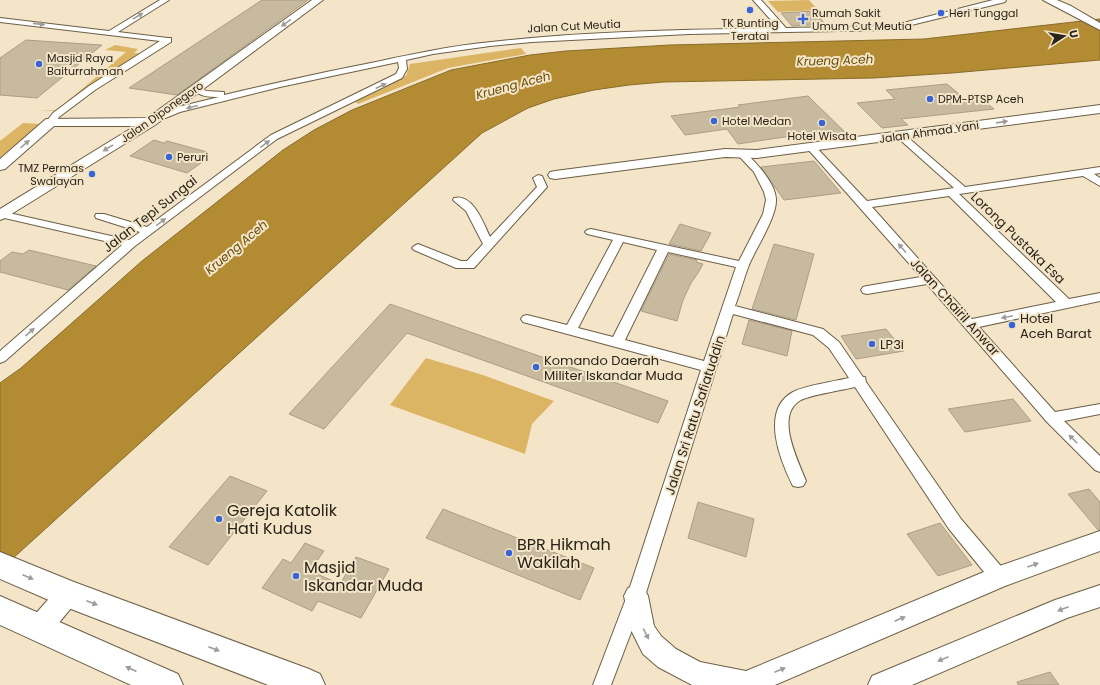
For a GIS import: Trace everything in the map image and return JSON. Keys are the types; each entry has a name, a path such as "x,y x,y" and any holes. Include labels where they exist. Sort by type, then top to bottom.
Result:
{"highway":[{"path":"0,565 62,592 309,685"},
{"path":"21,619 167,685"}],"main road":[{"name":"Jalan Diponegoro","path":"1,215 152,121 318,0"},
{"path":"1048,0 1100,20"},
{"path":"1058,0 1083,14 1100,27"},
{"name":"Jalan Ahmad Yani","path":"557,180 1100,109"},
{"path":"0,166 51,122 152,121"},
{"path":"636,596 643,630 652,645 667,658 697,674 745,685 999,577 1100,541"},
{"path":"21,619 62,592"},
{"path":"880,685 1057,611 1100,596"}],"street":[{"path":"112,32 165,0"},
{"path":"757,0 785,31"},
{"name":"Jalan Cut Meutia","path":"152,121 177,110 280,84 401,58 476,46 532,40 689,32 891,28 1002,0"},
{"path":"0,20 112,32 168,40 92,88 56,115 51,122"},
{"name":"Jalan Tepi Sungai","path":"0,358 131,244 274,137 399,76 403,71 404,65 401,58"},
{"path":"196,88 199,92 209,95 257,90"},
{"name":"Lorong Pustaka Esa","path":"901,136 957,191 1066,304"},
{"name":"Jalan Chairil Anwar","path":"811,147 1052,418 1100,466"},
{"name":"Jalan Sri Ratu Safiatuddin","path":"602,685 636,596 709,367 744,265 768,214 771,200 769,192 748,155"},
{"path":"864,205 1100,170"},
{"path":"1085,172 1100,183"},
{"path":"418,248 465,266 470,265 542,188 538,178"},
{"path":"458,200 471,209 489,246"},
{"path":"1,215 131,244"},
{"path":"100,216 148,231"},
{"path":"591,232 744,265"},
{"path":"570,331 620,238"},
{"path":"618,343 664,248"},
{"path":"867,290 930,280"},
{"path":"970,324 1100,297"},
{"path":"730,309 818,332 834,345 860,381 955,524 999,577"},
{"path":"527,319 709,367"},
{"path":"798,481 782,437 782,413 789,402 798,395 860,381"},
{"path":"1052,418 1100,409"}],"shaded area":[{"path":"809,0 818,10 778,12 768,1"},
{"path":"115,45 138,49 134,53 147,54 58,111 38,110 57,110 126,52 105,50"},
{"path":"521,48 526,54 448,68 358,104 351,97 396,76 406,76 410,64"},
{"path":"23,123 41,124 0,158 0,141"},
{"path":"426,358 483,375 554,401 532,424 525,454 390,405"}],"water":[{"name":"Krueng Aceh","path":"1100,19 1100,60 952,73 874,78 664,82 594,90 554,99 528,108 482,133 0,570 0,383 21,368 142,261 283,150 314,130 352,110 451,70 530,55 566,51 670,45 924,39"}],"building":[{"path":"262,0 308,0 177,95 129,88"},
{"name":"Rumah Sakit Umum Cut Meutia","path":"814,11 825,24 792,26 781,13"},
{"name":"Masjid Raya Baiturrahman","path":"26,40 102,45 37,98 0,95 0,58"},
{"path":"947,84 964,98 978,96 994,109 901,119 908,125 882,128 857,103 895,99 886,90"},
{"path":"808,96 849,136 824,140 818,132 738,144 727,129 685,135 671,116 740,107 738,105"},
{"name":"Peruri","path":"154,140 164,143 167,141 207,152 201,156 208,158 187,173 130,156"},
{"path":"814,161 841,193 784,200 761,167"},
{"path":"680,224 711,233 701,251 669,244"},
{"path":"774,244 814,254 796,320 752,309"},
{"path":"29,250 96,266 68,290 0,272 0,261 12,252 23,254"},
{"path":"669,254 697,260 696,262 703,264 691,283 683,300 677,321 641,311"},
{"name":"Komando Daerah Militer Iskandar Muda","path":"390,304 668,401 658,423 407,333 324,429 289,414"},
{"path":"749,320 792,331 787,356 742,344"},
{"name":"LP3i","path":"886,329 904,351 856,359 841,336"},
{"path":"1013,399 1031,421 965,432 948,409"},
{"name":"Gereja Katolik Hati Kudus","path":"230,476 267,491 208,565 169,547"},
{"path":"1089,489 1100,502 1100,530 1098,530 1068,494"},
{"path":"698,502 754,519 746,557 688,538"},
{"name":"BPR Hikmah Wakilah","path":"443,509 594,568 580,600 426,538"},
{"path":"940,523 972,565 938,576 907,534"},
{"path":"305,543 324,551 310,571 340,584 356,557 389,569 361,618 318,601 312,611 262,588 283,559 291,563"},
{"path":"1050,672 1059,685 1018,685 1017,682"}],"place":[{"name":"TK Bunting Teratai","path":"750,10"},
{"name":"Heri Tunggal","path":"941,13"},
{"name":"Rumah Sakit Umum Cut Meutia","path":"803,19"},
{"name":"Masjid Raya Baiturrahman","path":"39,64"},
{"name":"DPM-PTSP Aceh","path":"930,99"},
{"name":"Hotel Medan","path":"714,121"},
{"name":"Hotel Wisata","path":"822,123"},
{"name":"Peruri","path":"169,157"},
{"name":"TMZ Permas Swalayan","path":"92,174"},
{"name":"Hotel Aceh Barat","path":"1012,325"},
{"name":"LP3i","path":"872,344"},
{"name":"Komando Daerah Militer Iskandar Muda","path":"536,367"},
{"name":"Gereja Katolik Hati Kudus","path":"219,519"},
{"name":"BPR Hikmah Wakilah","path":"509,553"},
{"name":"Masjid Iskandar Muda","path":"296,576"}]}
